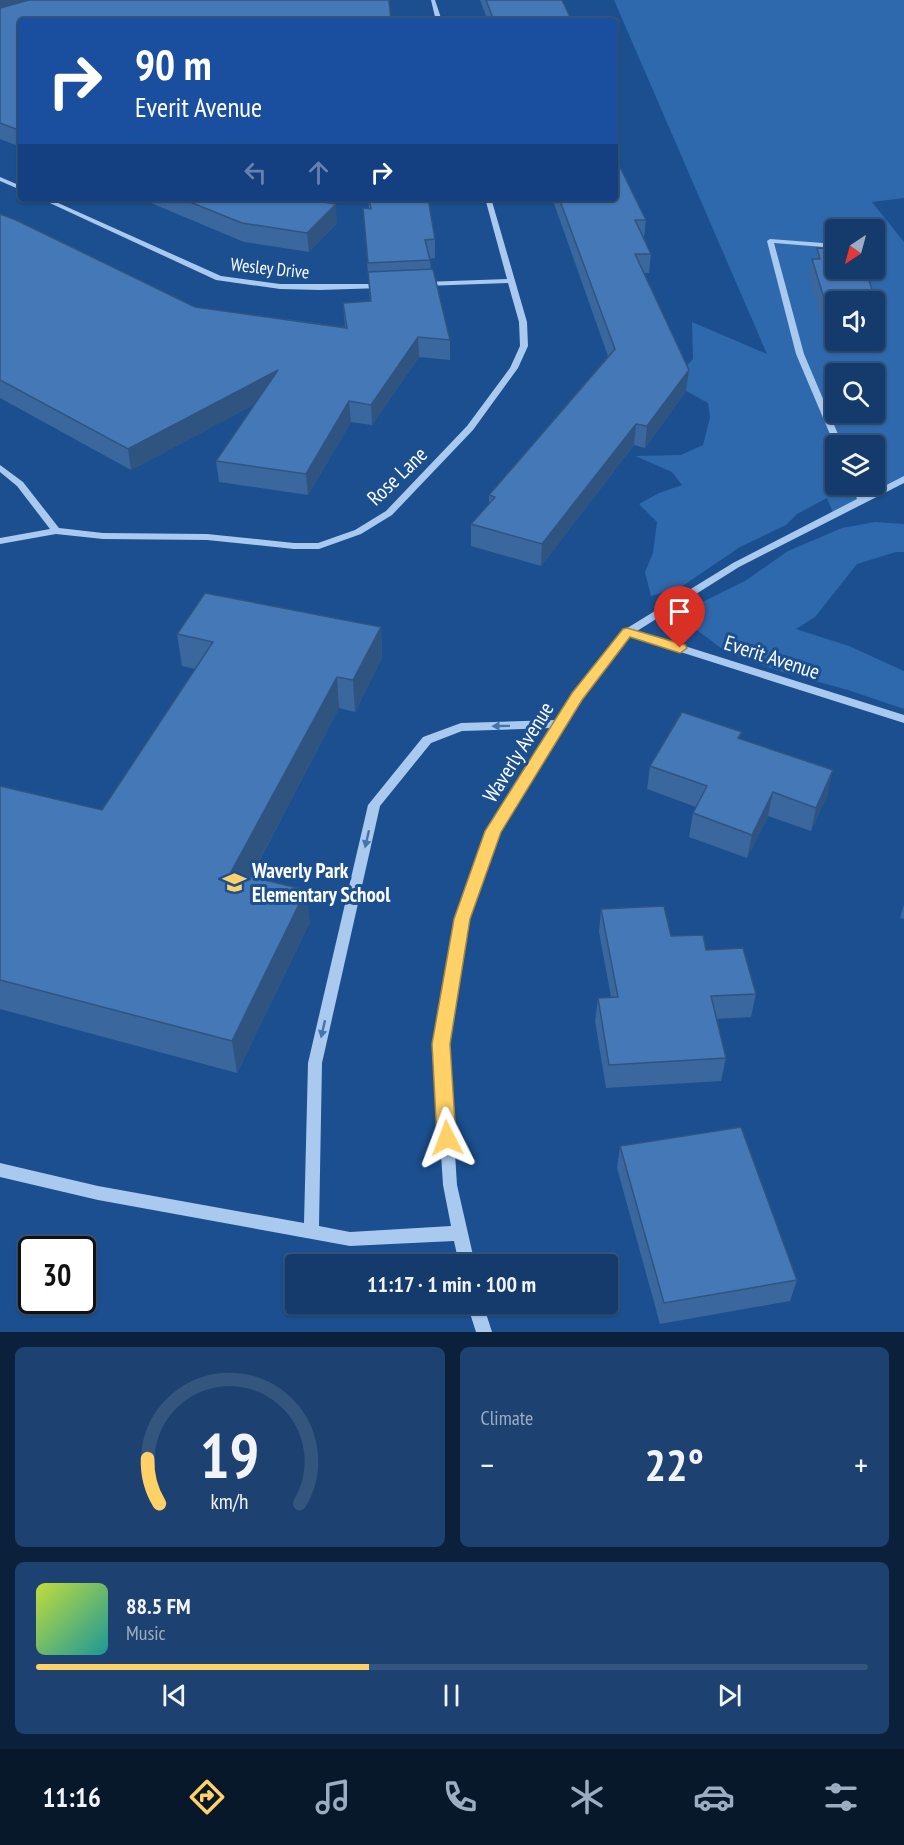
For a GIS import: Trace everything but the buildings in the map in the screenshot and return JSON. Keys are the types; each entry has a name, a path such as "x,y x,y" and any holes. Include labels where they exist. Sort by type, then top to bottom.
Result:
{"street":[{"path":"433,0 438,18"},
{"path":"0,179 18,187"},
{"name":"Wesley Drive","path":"49,201 219,278 250,285 295,289 386,285"},
{"name":"Rose Lane","path":"0,541 56,531 103,536 207,537 307,547 329,544 358,532 389,513 470,428 514,368 524,346 524,322 489,201"},
{"path":"825,245 770,241 800,354 834,435"},
{"path":"420,284 511,281"},
{"path":"0,468 20,484 56,531"},
{"name":"Waverly Avenue","path":"465,1254 450,1185 441,1044 462,919 493,831 577,696 627,632 736,565 904,479"},
{"path":"860,495 862,501"},
{"name":"Everit Avenue","path":"627,632 904,719"},
{"path":"311,1232 315,1063 374,805 427,740 461,727 560,724"},
{"path":"0,1170 98,1192 350,1239 460,1233"},
{"path":"478,1314 484,1332"}],"shaded area":[{"path":"614,0 904,0 904,198 872,202 904,242 904,481 885,490 885,435 825,435 825,495 875,495 834,515 827,498 797,514 786,525 740,547 681,587 651,596 645,572 653,553 657,522 639,504 659,493 682,485 672,472 635,456 681,455 703,445 710,417 708,403 666,380 681,371 693,359 692,322 767,354"},
{"path":"875,522 904,524 904,552 896,552 857,564 815,617 796,629 849,646 904,671 904,709 848,690 779,671 726,652 693,627 688,609 745,581 788,551 842,528"}],"place":[{"name":"Waverly Park Elementary School","path":"234,882"}],"route":[{"path":"447,1138 441,1044 462,919 493,831 577,696 627,632 680,648"}]}
